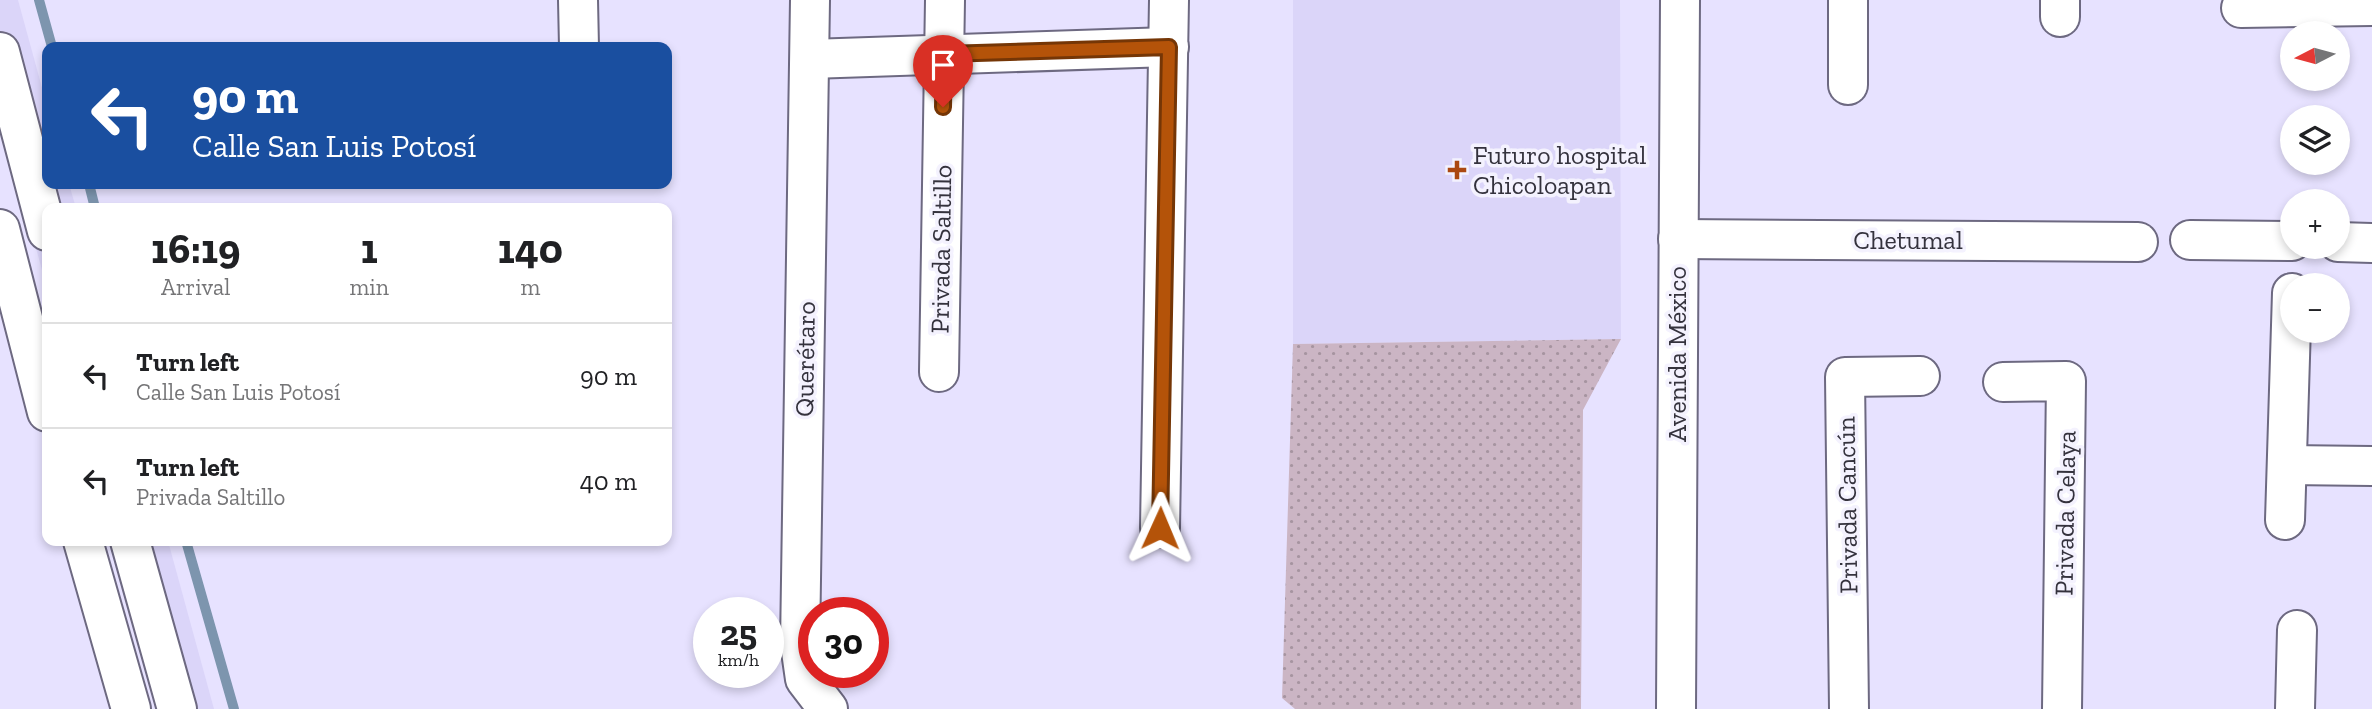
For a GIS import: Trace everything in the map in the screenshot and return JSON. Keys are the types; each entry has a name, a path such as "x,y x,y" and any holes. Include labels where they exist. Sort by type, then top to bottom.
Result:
{"street":[{"path":"578,0 579,42"},
{"name":"Querétaro","path":"810,0 800,644 805,679 828,709"},
{"name":"Privada Saltillo","path":"939,372 945,0"},
{"path":"1160,528 1170,0"},
{"name":"Avenida México","path":"1676,709 1680,0"},
{"path":"1848,0 1848,85"},
{"path":"2241,8 2286,4 2372,6"},
{"path":"810,59 1169,47"},
{"path":"0,52 42,212"},
{"path":"0,229 42,393"},
{"name":"Chetumal","path":"1678,239 2138,242"},
{"path":"2190,240 2280,241"},
{"path":"2350,242 2372,243"},
{"path":"2286,520 2291,343"},
{"name":"Privada Cancún","path":"1849,709 1845,377 1920,376"},
{"name":"Privada Celaya","path":"2003,382 2066,381 2062,709"},
{"path":"2287,465 2372,466"},
{"path":"84,546 131,709"},
{"path":"131,546 177,709"},
{"path":"2295,709 2297,630"}],"shaded area":[{"path":"0,0 18,0 42,88 42,189 70,189 75,203 42,203 42,270 0,118"},
{"name":"Futuro hospital Chicoloapan","path":"1293,0 1620,0 1621,339 1293,344"},
{"path":"1621,339 1583,410 1581,709 1295,709 1282,698 1293,344"},
{"path":"118,546 169,546 214,709 164,709"}],"waterway":[{"path":"39,0 51,42"},
{"path":"90,189 94,203"},
{"path":"187,546 234,709"}],"place":[{"name":"Futuro hospital Chicoloapan","path":"1457,170"}],"route":[{"path":"943,107 944,54 1169,47 1160,528"}]}
